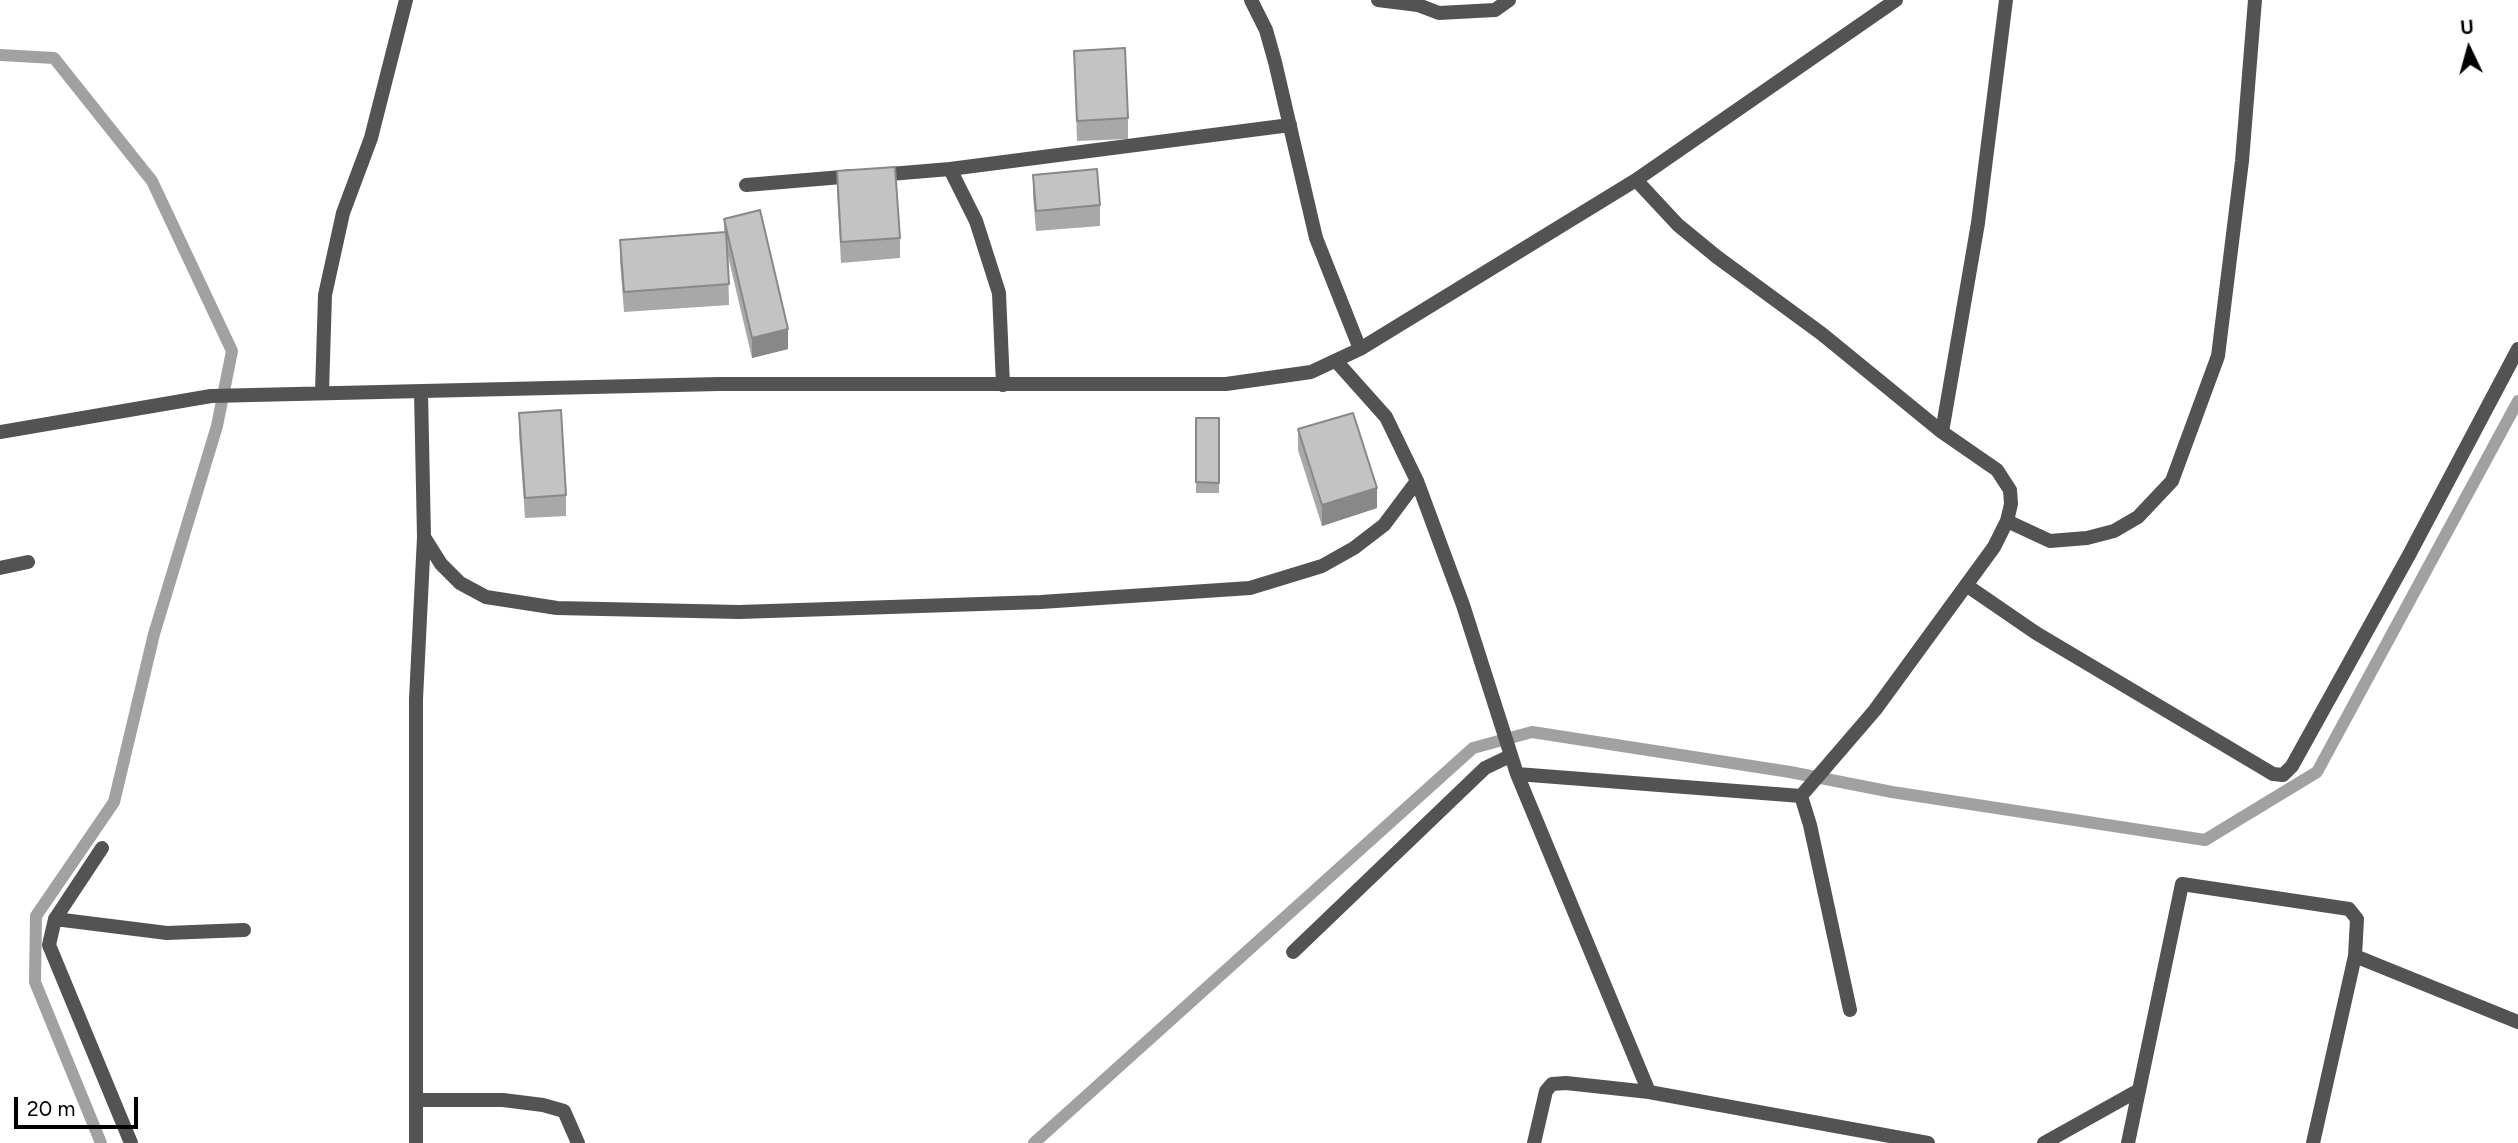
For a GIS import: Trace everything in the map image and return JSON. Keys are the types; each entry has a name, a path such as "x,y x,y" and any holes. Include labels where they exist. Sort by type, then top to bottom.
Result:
{"street":[{"path":"322,392 325,295 343,213 371,138 407,0"},
{"path":"1251,0 1266,30 1315,238 1360,349"},
{"path":"1378,0 1419,5 1438,13 1495,10 1508,0"},
{"path":"0,432 211,396 719,384 1226,384 1311,372 1360,349 1636,180 1896,0"},
{"path":"1942,432 1978,223 2006,0"},
{"path":"2007,521 2050,541 2087,538 2114,531 2138,517 2172,481 2218,356 2242,161 2255,0"},
{"path":"746,185 950,169 1290,125"},
{"path":"950,169 976,221 999,293 1003,385"},
{"path":"1636,180 1678,225 1717,257 1822,334 1942,432 1997,470 2004,480 2011,504 2007,521 1994,547 1875,710 1802,794"},
{"path":"1966,584 2036,633 2273,774 2283,775 2292,766 2513,372 2518,349"},
{"path":"1336,361 1386,417 1417,481 1463,605 1517,774 1649,1092"},
{"path":"416,1143 416,699 424,537 421,391"},
{"path":"424,537 441,564 460,583 486,597 557,608 739,612 1163,595 1250,588 1322,566 1354,548 1384,525 1417,481"},
{"path":"0,568 28,562"},
{"path":"1293,952 1485,768 1509,752"},
{"path":"1517,774 1802,794"},
{"path":"1802,794 1850,1010"},
{"path":"102,848 55,919 49,946 55,966 131,1143"},
{"path":"2128,1143 2182,884 2349,909 2358,929 2355,956 2313,1143"},
{"path":"55,919 167,933 244,930"},
{"path":"2355,956 2518,1023"},
{"path":"1534,1143 1546,1091 1552,1084 1649,1092 1928,1143"},
{"path":"2044,1143 2138,1090"},
{"path":"417,1100 503,1100 559,1109 567,1115 578,1143"}],"building":[{"path":"1125,48 1128,118 1077,121 1074,51"},
{"path":"895,167 900,238 841,242 837,171"},
{"path":"1097,169 1100,205 1036,211 1033,175"},
{"path":"760,210 788,329 752,338 724,219"},
{"path":"726,232 729,284 624,292 620,240"},
{"path":"561,410 566,495 525,498 519,413"},
{"path":"1353,413 1377,488 1322,505 1298,429"},
{"path":"1196,418 1219,418 1219,483 1196,482"}],"waterway":[{"path":"0,55 54,58 152,181 232,351 217,426 154,634 114,802 36,916 35,982 101,1143"},
{"path":"1034,1143 1473,748 1532,732 1790,772 1892,792 2205,840 2317,772 2518,401"}]}
